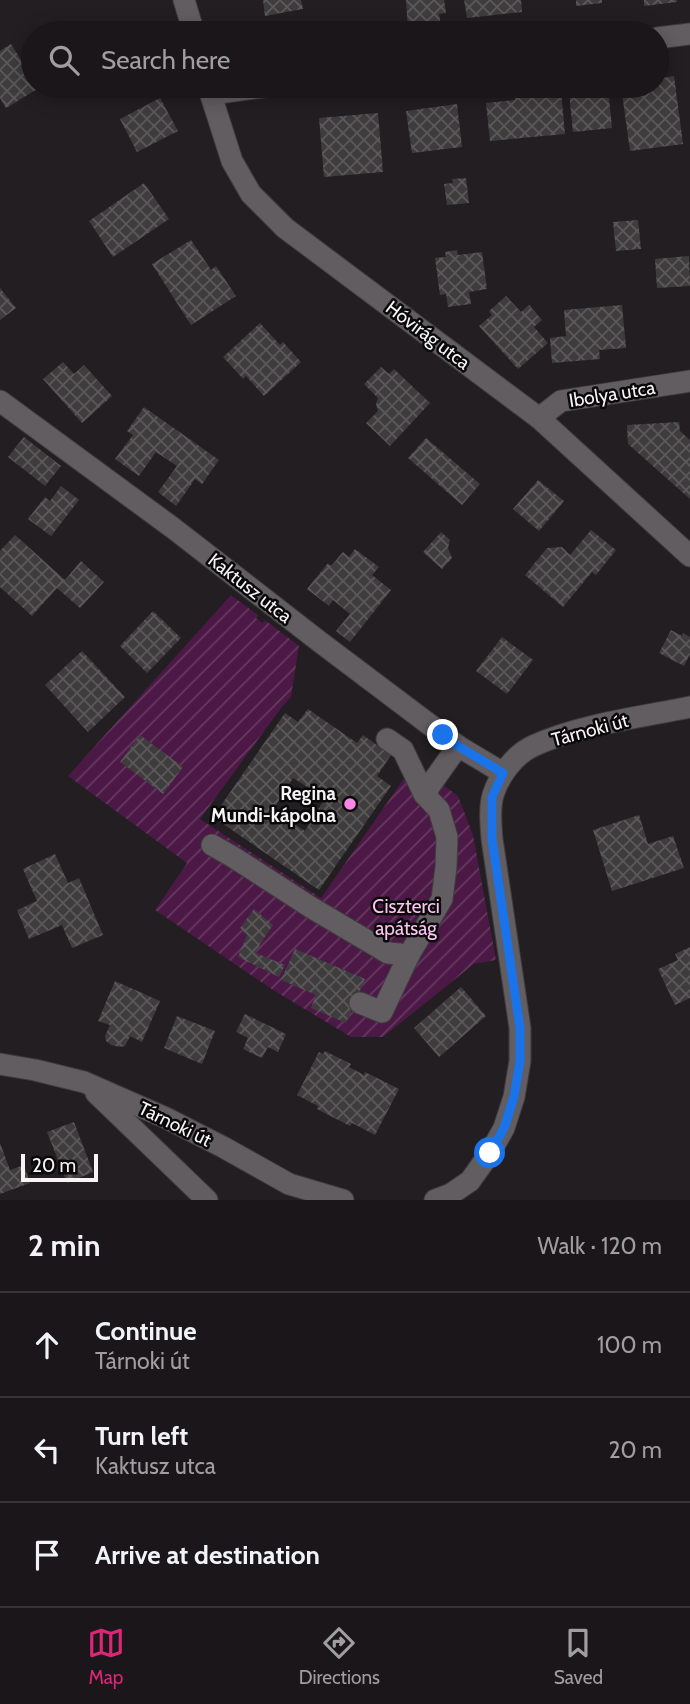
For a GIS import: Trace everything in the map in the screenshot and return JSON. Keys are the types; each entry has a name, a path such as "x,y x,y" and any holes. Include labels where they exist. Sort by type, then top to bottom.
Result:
{"street":[{"path":"184,0 190,21"},
{"path":"669,37 690,34"},
{"name":"Hóvirág utca","path":"213,98 232,160 251,194 285,228 539,418 690,556"},
{"name":"Ibolya utca","path":"539,418 561,401 690,382"},
{"name":"Kaktusz utca","path":"0,401 173,528 458,746 503,773"},
{"name":"Tárnoki út","path":"448,1198 470,1181 504,1128 514,1097 520,1061 520,1028 492,839 492,797 503,773 531,747 565,734 690,707"},
{"path":"360,1003 382,1012 409,955 443,899 447,837 439,810 424,794 403,750 387,740"},
{"path":"424,794 458,746"},
{"path":"212,845 388,953 409,955"},
{"name":"Tárnoki út","path":"0,1064 85,1082 166,1118 289,1184 343,1200"},
{"path":"85,1082 207,1200"}],"green space":[{"name":"Ciszterci apátság","path":"231,595 258,615 256,618 262,623 265,620 299,646 291,697 200,819 321,898 414,764 458,796 473,835 496,960 474,964 383,1037 351,1037 273,990 155,910 187,863 68,776"}],"building":[{"path":"263,0 301,0 303,9 265,16"},
{"path":"406,0 444,0 446,13 439,14 440,21 407,21"},
{"path":"464,0 521,0 522,12 467,18"},
{"path":"576,0 602,0 602,3 576,6"},
{"path":"644,0 677,0 677,2 644,6"},
{"path":"11,44 21,60 22,98 6,108 0,98 0,51"},
{"path":"674,76 683,144 630,151 623,98 669,98 669,77"},
{"path":"160,98 178,131 137,152 120,119"},
{"path":"562,98 565,134 490,141 486,103"},
{"path":"570,98 609,98 612,128 573,132"},
{"path":"457,104 462,147 412,153 406,111"},
{"path":"378,113 383,172 324,177 319,118"},
{"path":"466,178 469,203 447,205 444,184 453,183 452,179"},
{"path":"144,183 169,219 113,257 89,221"},
{"path":"638,220 641,249 616,251 613,222"},
{"path":"191,240 211,270 216,266 236,296 191,325 152,264"},
{"path":"457,250 458,255 482,252 487,289 469,292 471,304 448,307 446,294 440,295 435,258 446,257 445,252"},
{"path":"689,256 690,286 657,288 655,259"},
{"path":"0,288 16,308 0,320"},
{"path":"506,296 521,312 529,305 542,320 534,327 548,343 518,369 479,326 492,315 489,311"},
{"path":"622,305 626,348 599,350 600,359 552,363 550,338 566,336 564,310"},
{"path":"260,323 280,345 283,342 301,362 264,396 246,376 243,379 223,357"},
{"path":"63,362 74,374 84,365 112,396 82,423 43,379"},
{"path":"381,367 389,374 394,369 430,403 390,446 366,423 378,411 378,398 364,384"},
{"path":"144,407 219,460 202,484 195,479 176,506 158,492 177,466 156,452 139,476 115,459 133,435 127,431"},
{"path":"679,422 680,431 690,440 690,499 628,444 627,425"},
{"path":"24,437 61,466 45,486 8,457"},
{"path":"426,438 480,484 462,505 408,458"},
{"path":"538,480 564,501 539,531 513,509"},
{"path":"61,486 79,500 51,536 28,519 45,497 50,501"},
{"path":"591,530 616,550 596,575 592,572 563,607 525,575 547,548 562,547 570,555"},
{"path":"441,532 450,540 448,548 452,558 442,569 423,552"},
{"path":"15,535 65,580 81,561 104,582 80,608 57,588 32,616 0,587 0,551"},
{"path":"355,549 379,567 372,575 391,590 350,642 336,631 350,614 333,600 329,606 307,589 328,563 331,566 343,552 349,557"},
{"path":"153,611 181,638 147,673 120,646"},
{"path":"671,630 690,637 690,654 684,666 659,653"},
{"path":"502,637 533,660 507,694 476,671"},
{"path":"82,651 125,697 88,732 45,685"},
{"name":"Regina Mundi-kápolna","path":"308,709 357,743 363,735 391,755 377,776 391,786 319,890 213,817 285,713 298,722","holes":["293,778 325,798 305,831 273,810"]},
{"path":"140,735 183,767 163,794 120,762"},
{"path":"639,815 648,844 673,836 684,868 612,891 593,830"},
{"path":"55,854 68,883 79,878 103,935 72,948 62,925 29,939 17,910 37,901 23,869"},
{"path":"254,909 273,925 256,953 285,965 279,977 238,957 247,935 240,928"},
{"path":"690,947 690,998 675,1005 658,969 678,960 675,954"},
{"path":"295,949 365,979 346,1023 311,1008 316,995 281,980"},
{"path":"115,981 160,1001 142,1042 130,1036 125,1046 111,1045 106,1041 105,1036 110,1025 98,1021"},
{"path":"461,987 486,1016 439,1057 414,1028"},
{"path":"245,1014 286,1034 278,1052 268,1047 262,1058 243,1049 248,1038 236,1032"},
{"path":"177,1016 215,1031 202,1064 164,1048"},
{"path":"325,1051 351,1064 349,1067 364,1075 365,1072 399,1089 375,1135 352,1123 350,1126 297,1095 319,1052 323,1054"},
{"path":"74,1122 93,1172 67,1183 47,1132"},
{"path":"0,1143 10,1170 24,1165 30,1183 0,1194"}],"place":[{"name":"Regina Mundi-kápolna","path":"350,804"}],"route":[{"path":"443,735 503,773 492,797 492,839 520,1028 520,1061 514,1097 504,1128 490,1153"}]}
